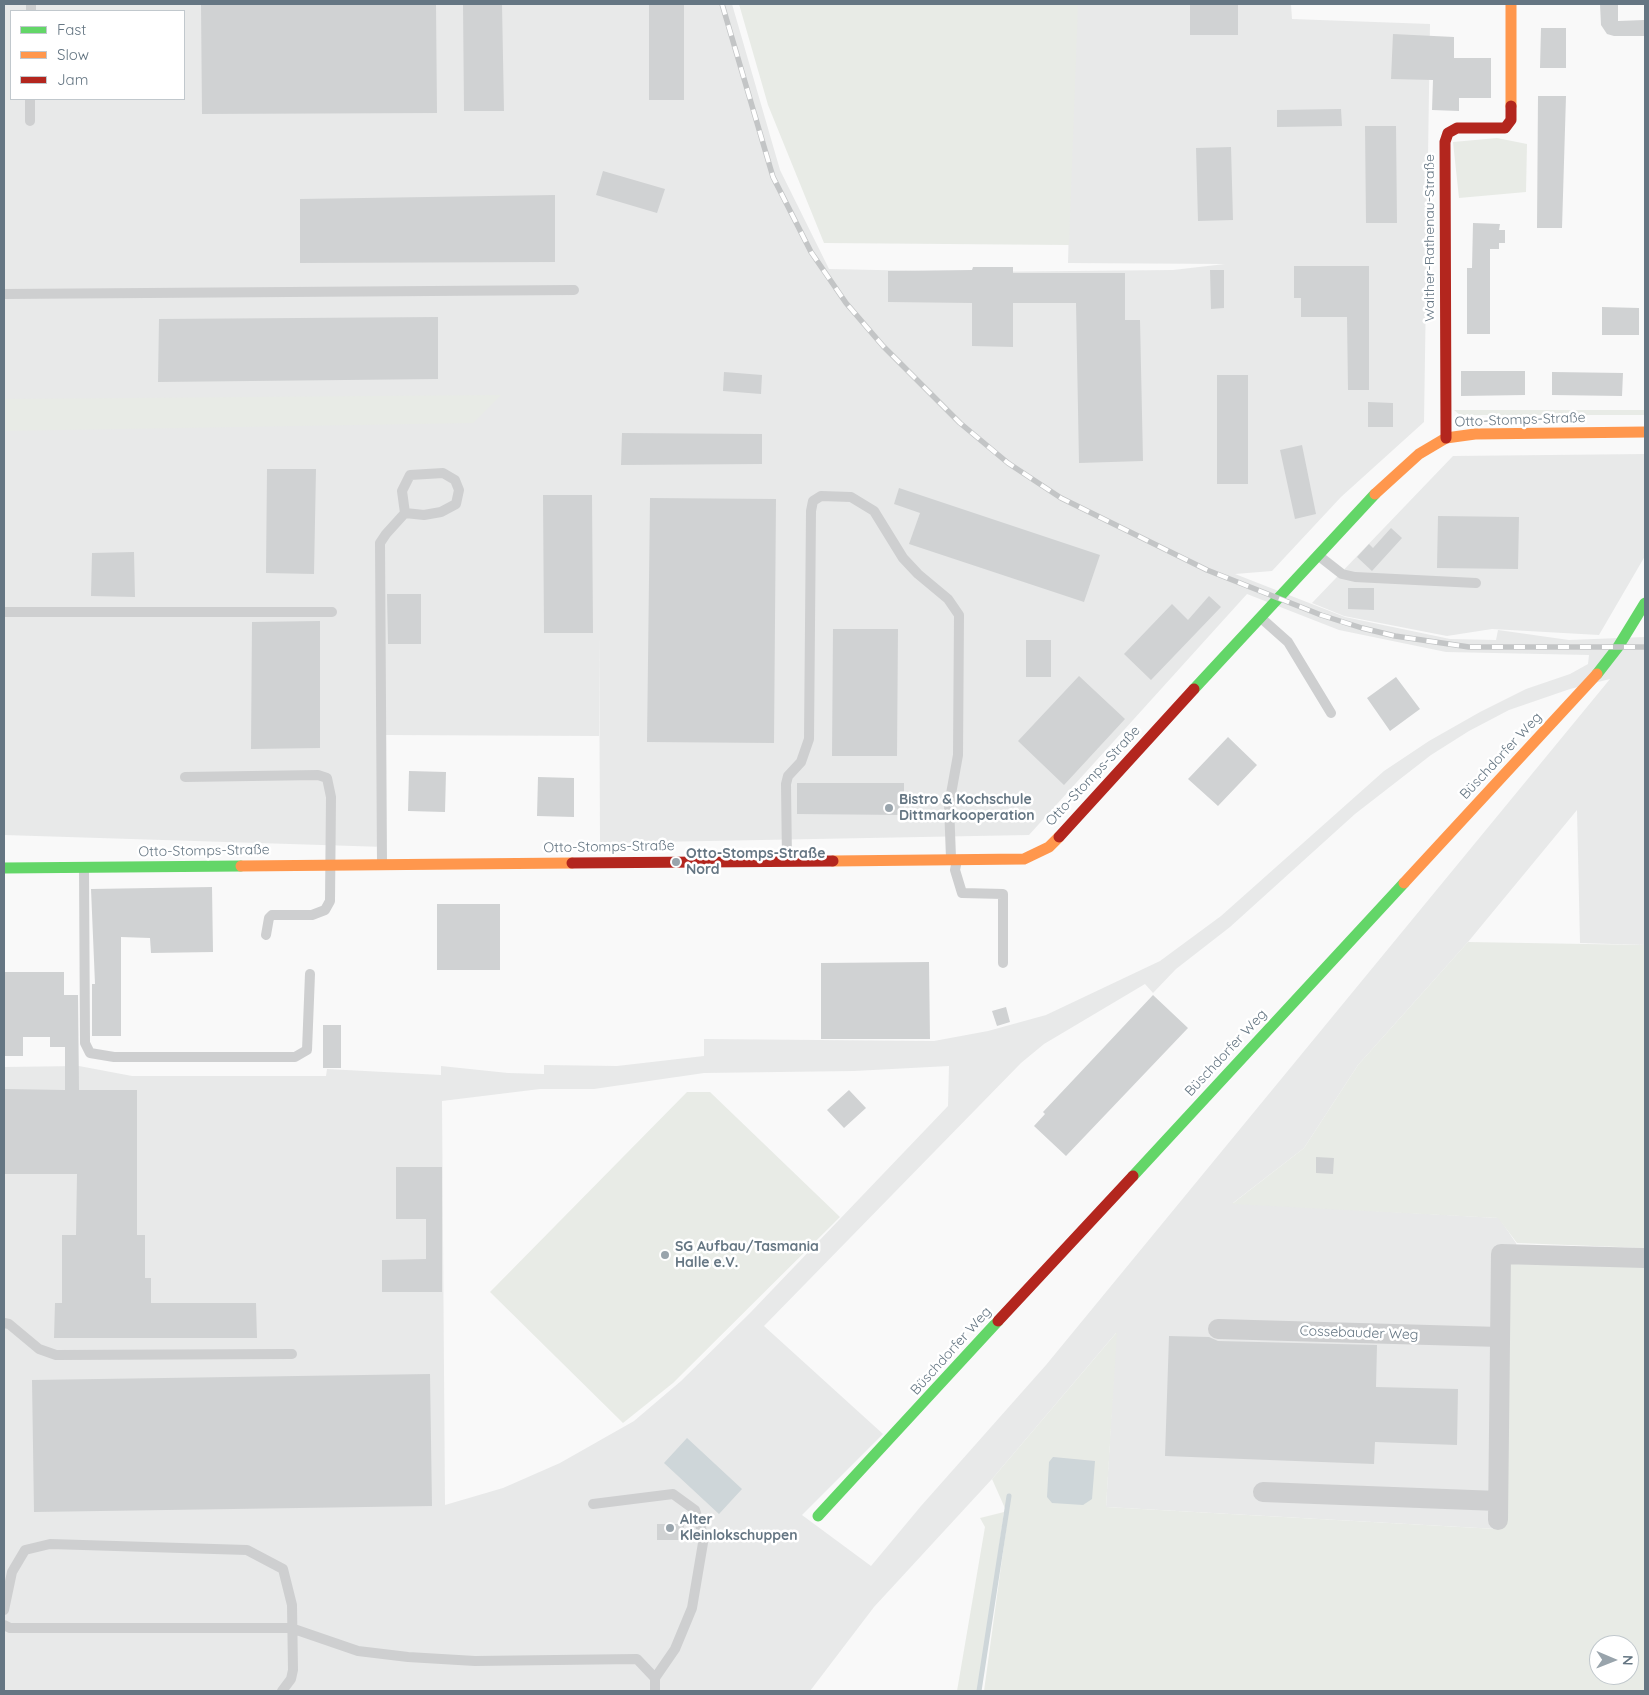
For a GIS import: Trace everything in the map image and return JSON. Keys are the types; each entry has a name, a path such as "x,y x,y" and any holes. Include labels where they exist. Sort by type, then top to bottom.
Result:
{"street":[{"name":"Walther-Rathenau-Straße","path":"1446,438 1445,142 1448,133 1457,128 1505,128 1511,120 1511,4"},
{"name":"Otto-Stomps-Straße","path":"4,868 1024,859 1049,847 1370,499 1419,454 1446,438 1475,434 1645,432"},
{"name":"Büschdorfer Weg","path":"818,1516 1596,675 1618,647 1645,603"},
{"path":"1263,1492 1498,1510 1501,1254 1645,1258"},
{"name":"Cossebauder Weg","path":"1218,1329 1500,1337"}],"lane":[{"path":"30,100 30,120"},
{"path":"4,294 574,290"},
{"path":"444,473 455,480 459,490 456,504 441,512 424,515 406,513 402,491 410,475 444,473"},
{"path":"787,861 786,784 788,776 801,762 809,739 811,510 813,501 821,496 851,497 874,511 903,558 918,574 948,599 959,615 958,754 949,805 954,870 962,893 1003,894 1003,963"},
{"path":"382,865 380,544 386,534 406,513"},
{"path":"1318,556 1342,574 1355,578 1476,583"},
{"path":"4,612 332,612"},
{"path":"1260,617 1288,642 1330,713"},
{"path":"185,777 318,774 328,778 332,797 332,894 325,910 312,915 272,915 268,918 266,935"},
{"path":"84,867 86,1043 90,1053 114,1057 295,1057 307,1050 310,974"},
{"path":"4,1323 9,1324 39,1349 56,1355 292,1354"},
{"path":"593,1504 673,1494 695,1510 704,1537 692,1608 675,1649 655,1678 655,1691"},
{"path":"4,1610 12,1572 25,1550 50,1544 247,1550 283,1568 292,1604 293,1670 290,1679 282,1691"},
{"path":"4,1625 10,1628 291,1628 358,1650 408,1657 475,1661 637,1659 655,1678"}],"shaded area":[{"path":"4,4 732,4 780,170 829,269 972,272 1173,270 1225,264 1068,263 1075,4 1291,4 1292,19 1430,24 1424,422 1341,497 1272,571 1235,574 1345,617 1450,639 1496,640 1498,630 1569,640 1645,637 1645,945 1580,943 1577,810 1468,942 1358,1065 1304,1148 1233,1203 1499,1218 1516,1243 1518,1253 1496,1529 1106,1507 1116,1333 992,1479 874,1607 810,1691 4,1691 4,1067 79,1066 132,1076 326,1076 327,1069 441,1075 441,1066 508,1073 544,1074 544,1065 617,1066 704,1056 704,1039 934,1041 988,1031 1046,1015 1160,961 1221,916 1384,771 1429,741 1480,712 1526,689 1570,674 1588,664 1589,655 1446,652 1339,630 1247,594 1029,835 600,843 599,631 599,736 385,735 385,847 4,835","holes":["1610,679 1046,1365 921,1506 871,1566 802,1515 883,1434 764,1326 1021,1063 1044,1044 1145,984 1153,993 1176,969 1230,927 1355,814 1431,755 1469,731 1509,710 1570,689","949,1066 948,1106 750,1313 681,1381 634,1421 560,1463 503,1488 445,1505 442,1101 540,1089 594,1089 704,1073 854,1071"]},
{"path":"739,4 1078,4 1069,245 824,243 768,105"},
{"path":"1497,138 1527,144 1526,192 1459,198 1453,142"},
{"path":"501,395 473,423 4,431 4,399"},
{"path":"1454,410 1645,410 1645,415 1460,415"},
{"path":"1645,454 1645,556 1599,635 1492,629 1447,636 1344,616 1312,603 1453,456"},
{"path":"1468,942 1645,945 1645,1248 1517,1243 1498,1218 1232,1204 1304,1148 1358,1065"},
{"name":"SG Aufbau/Tasmania Halle e.V.","path":"687,1092 710,1092 840,1217 673,1383 623,1423 490,1292"},
{"path":"1503,1257 1645,1260 1645,1691 984,1691 1008,1515 992,1479 1117,1332 1106,1507 1496,1529"},
{"path":"687,1438 742,1489 719,1514 664,1463"},
{"path":"1053,1457 1095,1461 1092,1499 1083,1505 1052,1503 1047,1497 1049,1462"},
{"path":"1004,1512 979,1691 957,1691 985,1527 980,1518"}],"building":[{"path":"201,4 436,4 437,113 202,114"},
{"path":"463,4 502,4 504,111 464,111"},
{"path":"649,4 684,4 684,100 649,100"},
{"path":"1190,4 1238,4 1238,35 1190,35"},
{"path":"1600,4 1618,4 1618,21 1644,20 1644,36 1614,36 1607,34 1601,25"},
{"path":"1541,28 1566,28 1566,68 1540,68"},
{"path":"1393,34 1454,37 1454,58 1491,58 1491,98 1459,98 1459,111 1432,110 1433,80 1391,79"},
{"path":"1538,96 1566,96 1562,228 1537,228"},
{"path":"1341,109 1342,126 1277,127 1277,110"},
{"path":"1365,126 1396,126 1397,223 1366,223"},
{"path":"1231,147 1233,220 1198,221 1196,148"},
{"path":"603,171 665,189 657,213 596,195"},
{"path":"555,195 555,262 300,263 300,199"},
{"path":"1473,223 1500,224 1499,230 1505,230 1505,243 1499,243 1499,249 1490,249 1490,334 1467,334 1467,268 1472,268"},
{"path":"1294,266 1369,266 1369,390 1348,390 1347,317 1301,317 1301,298 1294,298"},
{"path":"973,267 1013,267 1013,273 1125,273 1125,320 1140,320 1143,461 1079,463 1076,303 1013,303 1013,347 972,346 972,303 888,302 888,271 972,270"},
{"path":"1210,270 1224,270 1224,308 1211,309"},
{"path":"1602,307 1639,308 1639,335 1602,335"},
{"path":"438,317 438,379 158,382 159,319"},
{"path":"1461,371 1525,371 1525,395 1461,396"},
{"path":"724,372 762,375 761,394 723,391"},
{"path":"1552,372 1623,373 1622,396 1552,395"},
{"path":"1217,375 1248,375 1248,484 1217,484"},
{"path":"1368,402 1393,403 1393,427 1368,427"},
{"path":"622,433 762,434 762,464 621,465"},
{"path":"1302,445 1316,514 1295,519 1280,450"},
{"path":"267,469 316,469 314,574 266,573"},
{"path":"899,488 1100,555 1084,602 909,544 920,513 894,504"},
{"path":"543,495 592,495 593,633 544,633"},
{"path":"650,498 776,499 774,743 647,742"},
{"path":"1438,516 1519,517 1518,569 1437,568"},
{"path":"1391,528 1402,538 1372,571 1357,557 1369,544 1373,548"},
{"path":"134,552 135,597 91,596 92,553"},
{"path":"1348,588 1374,588 1374,610 1348,609"},
{"path":"387,594 421,594 421,644 388,644"},
{"path":"1209,596 1221,607 1151,680 1124,654 1172,604 1188,620"},
{"path":"320,621 320,748 251,749 252,622"},
{"path":"833,629 898,629 897,756 832,756"},
{"path":"1026,640 1051,640 1051,677 1026,677"},
{"path":"1079,676 1125,719 1064,785 1018,741"},
{"path":"1396,677 1420,709 1390,731 1367,698"},
{"path":"1228,737 1257,765 1218,806 1188,779"},
{"path":"409,771 446,772 445,812 408,811"},
{"path":"538,777 574,778 574,817 537,816"},
{"path":"797,783 904,783 904,815 797,814"},
{"path":"212,887 213,952 151,953 150,938 121,937 121,1036 92,1036 92,984 95,984 91,889"},
{"path":"437,904 500,904 500,970 437,970"},
{"path":"929,962 930,1039 821,1039 821,963"},
{"path":"4,972 64,972 64,995 78,995 79,1090 137,1090 137,1235 145,1235 145,1278 151,1278 151,1303 256,1303 257,1338 54,1338 55,1303 62,1303 62,1235 76,1235 77,1174 4,1174 4,1089 65,1090 65,1047 50,1047 50,1037 23,1037 23,1056 4,1056"},
{"path":"1153,995 1188,1028 1066,1156 1034,1126 1045,1114 1043,1112"},
{"path":"1006,1007 1010,1022 997,1026 992,1011"},
{"path":"323,1025 341,1025 341,1068 323,1068"},
{"path":"849,1090 866,1108 844,1128 827,1110"},
{"path":"1316,1157 1334,1158 1333,1174 1316,1173"},
{"path":"396,1167 442,1167 442,1292 382,1292 382,1260 426,1259 426,1219 396,1219"},
{"path":"1169,1336 1209,1337 1218,1341 1377,1345 1376,1387 1458,1389 1457,1445 1375,1442 1374,1464 1165,1456"},
{"path":"430,1374 432,1506 34,1512 32,1380"},
{"name":"Alter Kleinlokschuppen","path":"657,1524 684,1524 684,1540 657,1540"}],"waterway":[{"path":"979,1691 1009,1496"}],"railway":[{"path":"722,4 773,177 811,252 846,303 883,346 960,423 1008,463 1061,498 1207,570 1321,615 1362,628 1395,636 1469,647 1645,647"}],"traffic: fast":[{"path":"1194,689 1375,494"},
{"path":"1597,674 1618,647 1645,603"},
{"path":"4,868 241,866"},
{"path":"1133,1176 1404,883"},
{"path":"818,1516 998,1321"}],"traffic: slow":[{"path":"1511,4 1511,106"},
{"path":"1375,494 1419,454 1446,438 1475,434 1645,432"},
{"path":"1404,883 1597,674"},
{"path":"833,861 1024,859 1049,847 1059,837"},
{"path":"241,866 572,863"}],"traffic: jam":[{"path":"1446,438 1445,142 1448,133 1457,128 1505,128 1511,120 1511,106"},
{"path":"1059,837 1194,689"},
{"path":"572,863 833,861"},
{"path":"998,1321 1133,1176"}],"place":[{"name":"Bistro & Kochschule Dittmarkooperation","path":"889,808"},
{"name":"Otto-Stomps-Straße Nord","path":"676,862"},
{"name":"SG Aufbau/Tasmania Halle e.V.","path":"665,1255"},
{"name":"Alter Kleinlokschuppen","path":"670,1528"}]}
